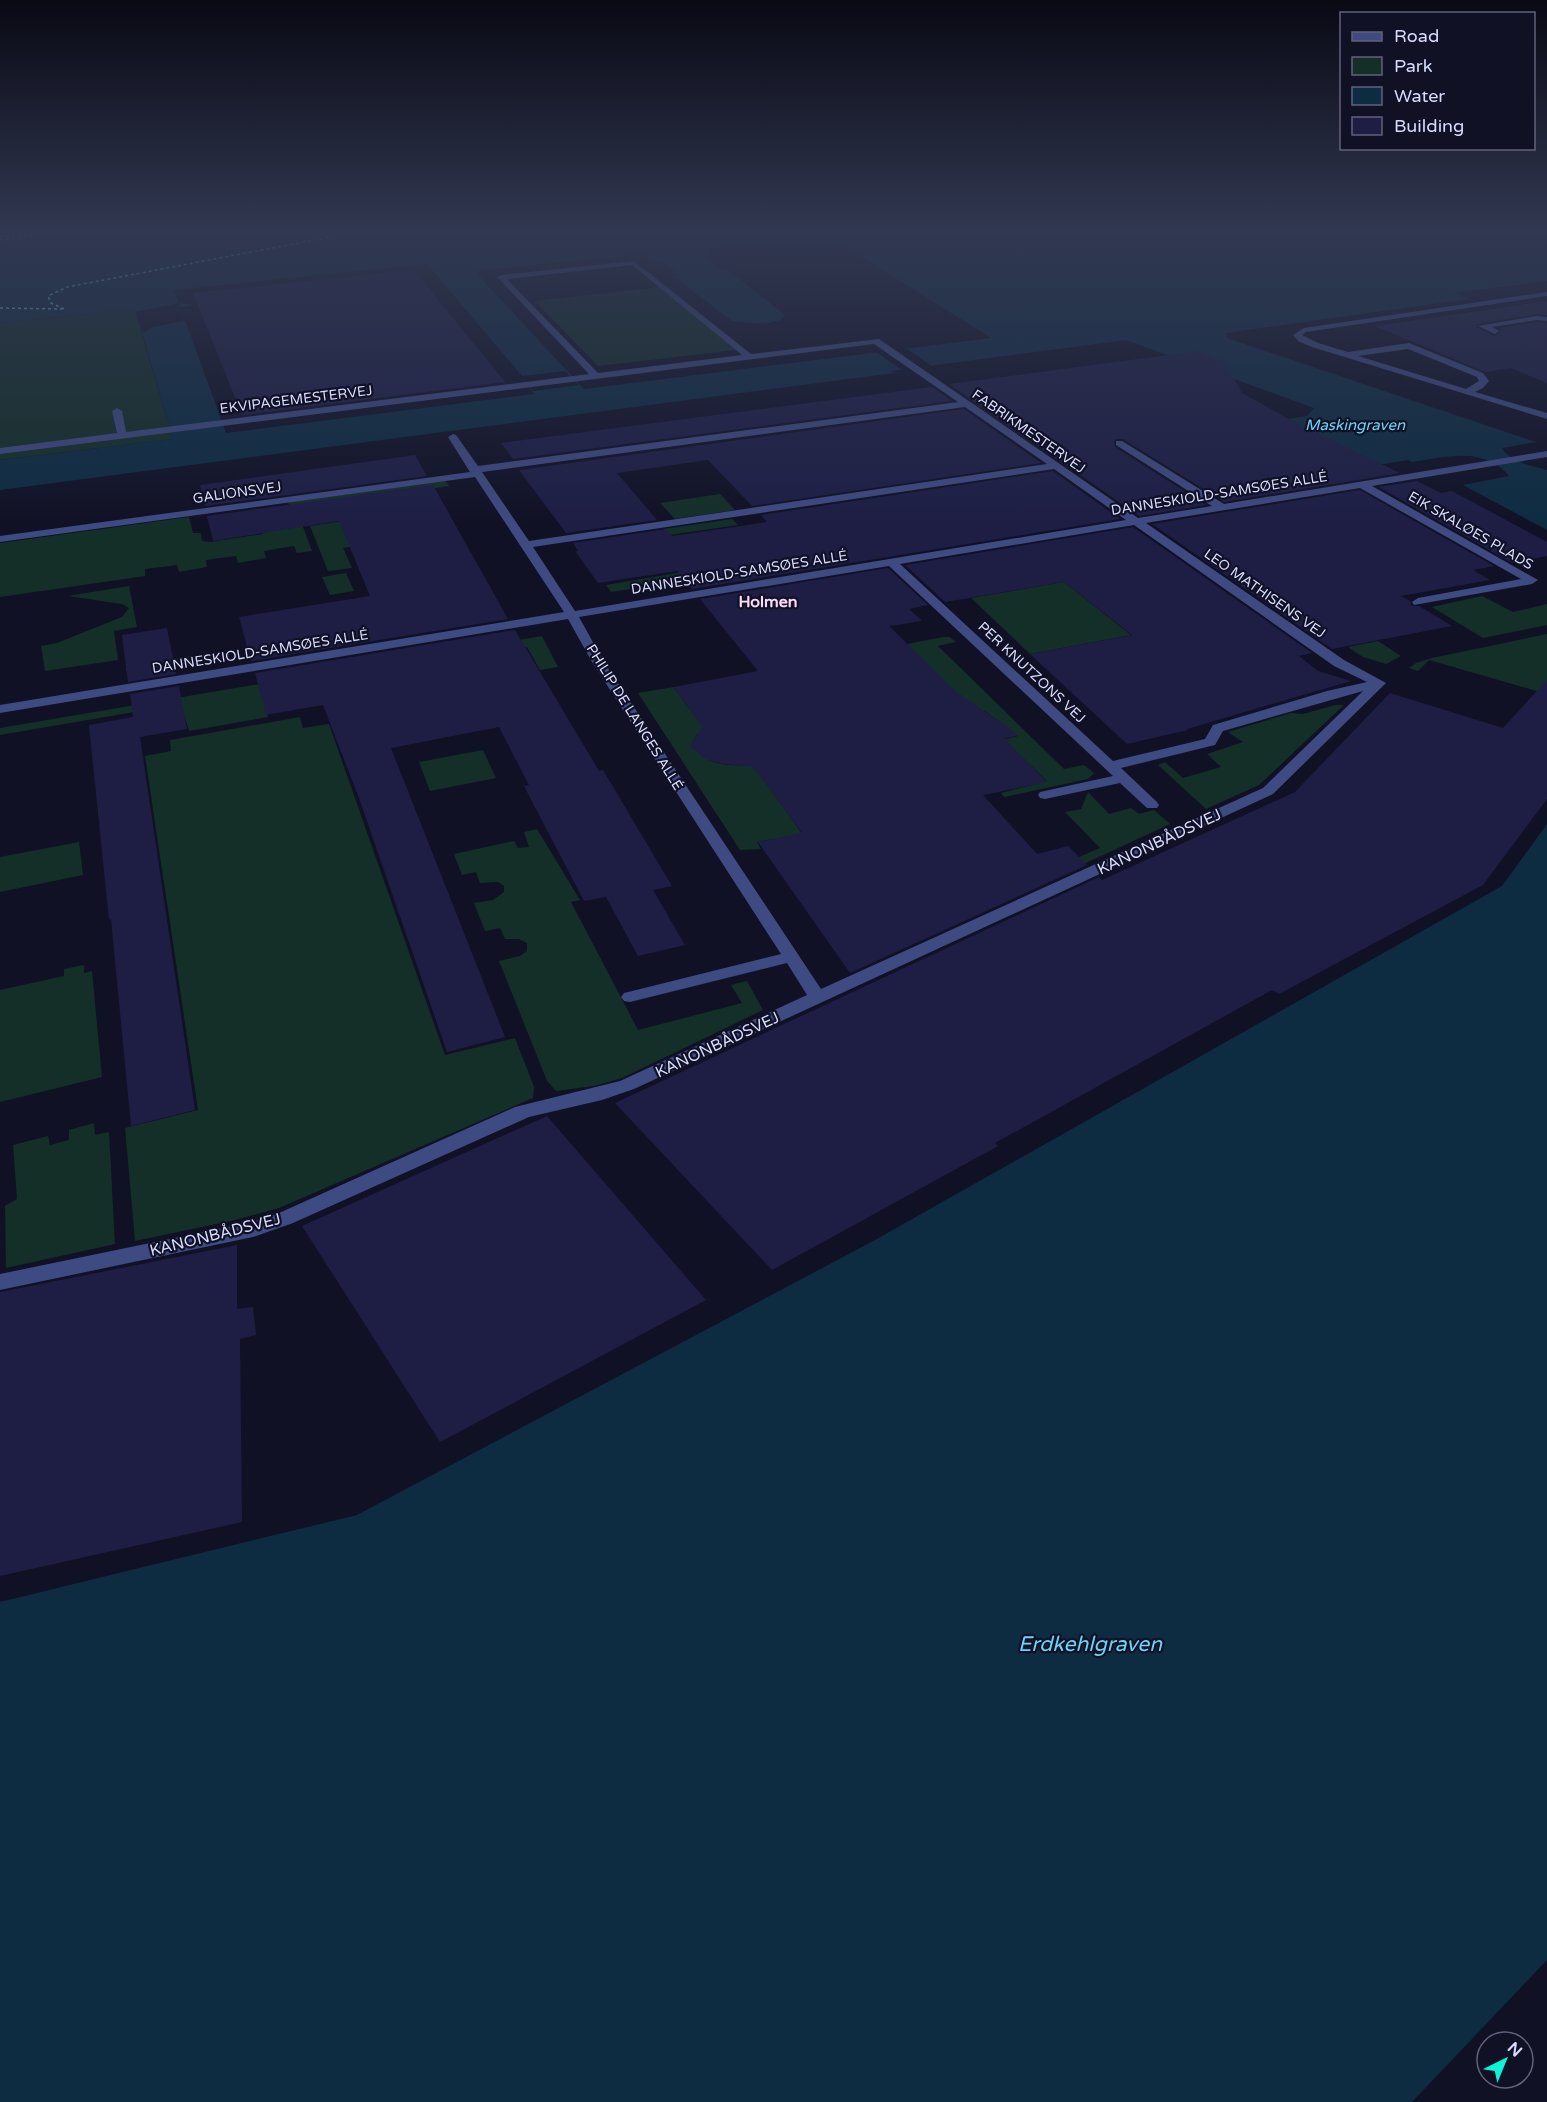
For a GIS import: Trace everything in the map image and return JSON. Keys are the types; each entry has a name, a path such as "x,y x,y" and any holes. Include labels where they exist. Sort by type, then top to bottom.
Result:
{"street":[{"path":"548,329 591,376"},
{"path":"715,329 749,357"},
{"path":"1310,329 1297,335 1301,339 1346,355 1547,416"},
{"path":"1490,329 1495,331"},
{"name":"EKVIPAGEMESTERVEJ","path":"0,451 876,341"},
{"name":"FABRIKMESTERVEJ","path":"876,341 1137,522"},
{"path":"1346,355 1409,346 1480,375 1484,381 1480,386 1467,392"},
{"name":"GALIONSVEJ","path":"0,539 967,404"},
{"path":"117,411 122,434"},
{"name":"PHILIP DE LANGES ALLÉ","path":"453,437 572,615 598,662 817,997"},
{"path":"1119,443 1222,508"},
{"name":"DANNESKIOLD-SAMSØES ALLÉ","path":"0,709 1547,454"},
{"path":"526,545 1056,466"},
{"name":"EIK SKALØES PLADS","path":"1363,485 1532,580 1418,602"},
{"name":"LEO MATHISENS VEJ","path":"1137,522 1339,663 1379,683"},
{"name":"PER KNUTZONS VEJ","path":"891,562 1152,805"},
{"path":"1112,766 1210,742 1218,729 1332,694 1379,683"},
{"name":"KANONBÅDSVEJ","path":"0,1282 243,1231 286,1218 522,1112 550,1103 608,1093 618,1089 1268,791 1379,683"},
{"path":"1045,795 1123,778"},
{"path":"630,997 791,957"}],"green space":[{"path":"0,329 140,329 173,439 0,460"},
{"path":"562,329 711,329 736,350 598,366"},
{"path":"445,481 450,486 297,508 293,516 288,502"},
{"path":"720,494 735,510 675,519 660,503"},
{"path":"397,513 409,538 343,548 352,568 328,571 310,526"},
{"path":"189,517 193,533 201,533 202,541 210,542 263,534 262,532 300,519 312,551 297,553 294,546 264,551 266,558 238,563 236,556 206,560 207,567 179,572 177,565 145,569 145,576 0,597 0,543"},
{"path":"732,519 738,525 669,535 663,529"},
{"path":"683,572 689,580 611,592 606,585"},
{"path":"346,573 354,591 330,595 322,577"},
{"path":"1064,582 1131,635 1030,654 971,598"},
{"path":"129,586 137,627 114,631 118,660 45,671 41,646 57,643 122,617 129,608 122,604 68,596"},
{"path":"1482,596 1513,612 1547,604 1547,625 1483,638 1432,607"},
{"path":"1547,634 1547,694 1429,660 1418,671 1409,668 1432,658"},
{"path":"542,636 558,667 540,670 527,647 260,691 268,717 189,731 181,704 0,735 0,728"},
{"path":"950,637 956,642 938,646 1064,769 1084,765 1094,773 1088,779 1004,797 1001,793 1047,781 1021,756 960,752 1018,736 985,711 932,722 907,644"},
{"path":"1378,641 1401,656 1386,664 1363,657 1348,647"},
{"path":"234,649 236,653 126,671 126,666"},
{"path":"674,687 690,710 709,728 697,734 693,742 697,750 710,761 727,765 754,765 802,834 757,842 761,849 740,850 638,693"},
{"path":"1335,705 1344,705 1259,785 1206,809 1158,765 1165,762 1183,778 1221,767 1207,754 1243,742 1228,732 1291,713 1303,714"},
{"path":"300,717 303,728 329,724 445,1055 515,1038 534,1087 533,1098 279,1208 235,1220 135,1241 125,1128 198,1110 145,756 171,751 170,740"},
{"path":"483,750 496,778 430,791 419,762"},
{"path":"1088,792 1109,814 1131,808 1139,814 1154,810 1170,824 1062,874 1056,867 1100,848 1065,812 1081,809"},
{"path":"537,829 580,900 571,902 638,1030 742,1003 731,985 747,981 763,1010 622,1078 594,1086 556,1091 547,1081 499,961 520,956 527,951 527,943 519,939 505,939 500,928 485,931 474,903 493,900 504,892 504,886 498,882 480,883 476,872 462,875 454,854 514,841 518,848 529,847 524,832"},
{"path":"79,842 83,875 0,892 0,857"},
{"path":"84,965 84,973 92,971 102,1077 0,1102 0,990 64,976 64,969"},
{"path":"94,1123 95,1135 109,1132 115,1244 6,1268 5,1206 17,1199 13,1145 48,1136 50,1145 69,1140 69,1130"}],"water":[{"name":"Maskingraven","path":"141,329 188,329 226,433 534,394 522,376 482,329 528,329 584,389 991,338 977,329 1254,329 1226,333 1227,338 1536,442 1502,448 1516,460 1547,470 1547,530 1463,485 1509,476 1488,460 1476,457 1451,456 1412,462 1408,460 1230,489 1152,440 1307,416 1314,408 1126,340 891,371 894,373 0,490 0,460 173,439"},
{"name":"Erdkehlgraven","path":"1547,824 1547,1960 1480,2030 1475,2030 1475,2036 1412,2102 0,2102 0,1602 357,1515 875,1240 1502,886"}],"pier":[{"path":"906,348 933,367 902,370 876,352"},
{"path":"565,371 579,385 533,391 522,376"}],"building":[{"path":"207,329 462,329 505,382 242,415"},
{"path":"1382,329 1480,329 1494,336 1501,332 1500,329 1547,329 1547,383 1511,368 1485,372"},
{"path":"1199,351 1225,362 1242,393 1294,422 1400,473 1224,502 1123,439 1116,439 1115,447 1206,505 1139,516 949,384"},
{"path":"932,387 952,401 513,459 501,443"},
{"path":"964,409 1041,463 752,506 708,460 617,473 657,520 566,533 519,470"},
{"path":"415,455 427,476 205,506 200,485"},
{"path":"1053,471 1120,519 692,589 677,571 598,583 575,551 578,551 573,543 666,529 672,536 767,522 761,515"},
{"path":"1417,481 1441,493 1452,491 1547,542 1547,556 1512,563 1379,487"},
{"path":"433,485 508,619 251,661 239,617 370,596 339,521 213,541 207,516"},
{"path":"1360,490 1494,566 1473,570 1490,580 1401,596 1410,601 1412,606 1419,606 1452,626 1332,649 1152,524"},
{"path":"1133,527 1312,653 1299,656 1318,671 1351,681 1188,730 1127,744 1030,654 1132,635 1064,582 945,602 905,565"},
{"path":"888,568 928,605 909,609 922,621 889,626 955,691 1019,735 1005,739 1047,782 983,795 1037,854 1068,846 1087,865 850,973 758,842 802,833 753,767 708,760 690,747 702,727 674,687 758,671 700,599"},
{"path":"167,628 176,674 128,682 122,635"},
{"path":"515,630 599,771 603,770 672,886 653,890 685,945 638,956 606,897 584,901 524,786 529,785 499,727 391,748 505,1037 447,1052 359,798 323,705 266,715 255,673"},
{"path":"1547,680 1547,799 1483,885 1279,994 1272,990 995,1143 998,1146 772,1270 615,1103 1099,877 1102,880 1295,792 1390,693 1503,728"},
{"path":"179,686 187,729 140,737 195,1110 131,1126 89,725 133,717 130,694"},
{"path":"547,1116 706,1300 440,1442 302,1226"},
{"path":"237,1245 237,1309 253,1307 256,1335 240,1339 242,1522 0,1576 0,1292"}],"district":[{"name":"Holmen","path":"768,601"}]}
